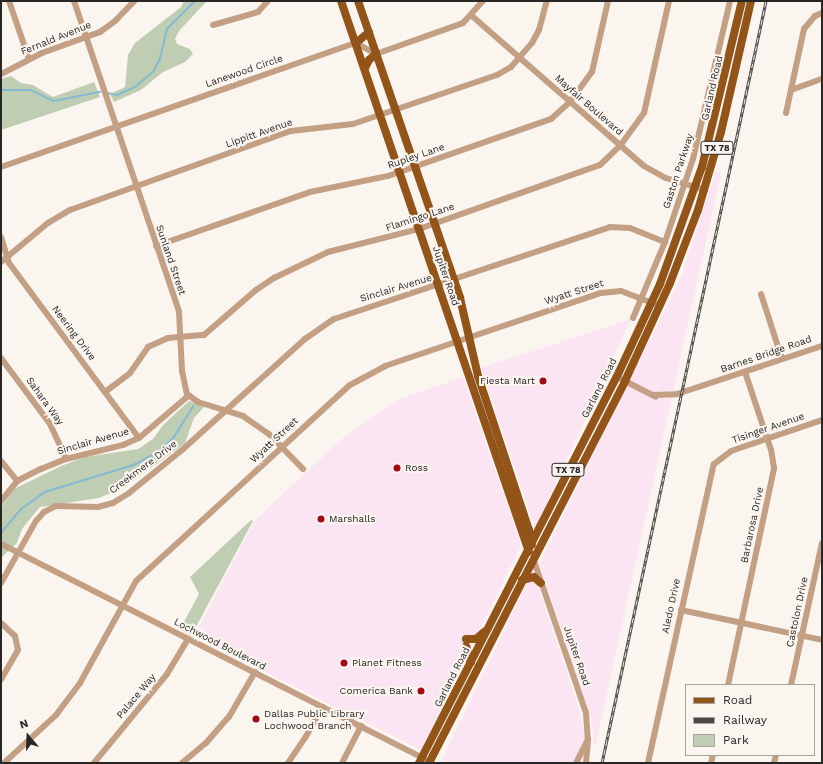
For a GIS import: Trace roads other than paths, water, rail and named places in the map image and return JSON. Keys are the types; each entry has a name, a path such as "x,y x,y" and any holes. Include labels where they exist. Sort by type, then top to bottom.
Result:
{"main road":[{"name":"Jupiter Road","path":"343,1 438,285 459,341 503,480 527,550 533,558"},
{"path":"358,1 396,110"},
{"name":"Garland Road","path":"421,760 616,377 652,302 677,244 696,188 724,82 742,1"},
{"name":"Garland Road","path":"430,762 533,558 625,381 660,306 704,190 733,84 751,1"},
{"path":"356,43 368,32"},
{"path":"365,68 369,60 376,54"},
{"path":"724,82 733,84"},
{"name":"Jupiter Road","path":"396,110 454,280 484,393 531,542 533,558"},
{"path":"476,398 484,393"},
{"path":"592,423 601,427"},
{"path":"503,480 509,472"},
{"path":"564,479 572,483"},
{"path":"522,580 536,578 541,583"},
{"path":"471,662 466,642 476,639 489,627"}],"street":[{"path":"9,1 29,59"},
{"name":"Sunland Street","path":"74,1 179,314 182,371 188,396"},
{"name":"Fernald Avenue","path":"1,74 29,59 87,38 110,25 134,1"},
{"path":"214,25 258,12 268,1"},
{"path":"356,43 376,54 458,25 472,16 483,1"},
{"name":"Lippitt Avenue","path":"1,262 7,259 59,215 291,132 353,124 497,75 519,58 539,30 546,1"},
{"name":"Rupley Lane","path":"156,246 310,192 362,183 400,172 543,123 558,114 570,102 592,72 608,1"},
{"name":"Flamingo Lane","path":"105,392 130,372 148,347 159,340 204,336 256,290 274,278 328,252 419,229 588,171 600,165 620,146 644,114 669,1"},
{"name":"Gaston Parkway","path":"633,318 665,242 702,130 730,1"},
{"path":"786,113 804,29 815,16 822,13"},
{"name":"Mayfair Boulevard","path":"472,16 620,146 652,171 685,185 704,190"},
{"name":"Lanewood Circle","path":"1,167 356,43"},
{"path":"791,90 822,79"},
{"name":"Sinclair Avenue","path":"228,410 305,339 334,319 610,227 630,228 665,242"},
{"name":"Neering Drive","path":"1,237 7,259 139,438"},
{"name":"Wyatt Street","path":"4,763 56,715 80,683 129,591 147,570 338,394 366,375 385,366 601,293 621,291 660,306"},
{"path":"761,294 782,359"},
{"name":"Barnes Bridge Road","path":"616,377 660,399 676,398 714,385 717,381 822,346"},
{"name":"Sahara Way","path":"1,358 50,424 66,459"},
{"name":"Barbarosa Drive","path":"728,684 774,468 767,438 745,372"},
{"path":"188,396 228,410 259,426 303,469"},
{"name":"Sinclair Avenue","path":"1,501 17,481 66,459 123,445 139,438 188,396"},
{"name":"Creekmere Drive","path":"1,583 36,521 44,512 56,506 98,507 113,503 182,450 228,410"},
{"name":"Tisinger Avenue","path":"721,456 767,438 822,420"},
{"name":"Aledo Drive","path":"648,763 710,475 714,464 721,456"},
{"path":"1,461 17,481"},
{"name":"Castolon Drive","path":"791,684 822,543"},
{"name":"Lochwood Boulevard","path":"1,544 361,726 421,760 430,762"},
{"name":"Jupiter Road","path":"533,558 586,713 588,740 586,763"},
{"path":"681,610 822,640"},
{"path":"1,623 15,636 18,650 1,679"},
{"name":"Palace Way","path":"94,763 167,674 188,639"},
{"path":"182,763 206,743 229,716 255,672"},
{"path":"288,763 323,707"},
{"path":"342,763 361,726"},
{"path":"576,763 588,740"}],"waterway":[{"path":"108,93 117,95 135,87 153,72 160,59 167,29 195,1"},
{"path":"1,90 31,90 54,101 100,92"},
{"path":"1,533 20,510 45,492 134,465 160,451 174,437 193,406"}],"railway":[{"path":"602,763 766,1"}],"place":[{"name":"Fiesta Mart","path":"543,381"},
{"name":"Ross","path":"397,468"},
{"name":"Marshalls","path":"321,519"},
{"name":"Planet Fitness","path":"344,663"},
{"name":"Comerica Bank","path":"421,691"},
{"name":"Dallas Public Library Lochwood Branch","path":"256,719"}]}
